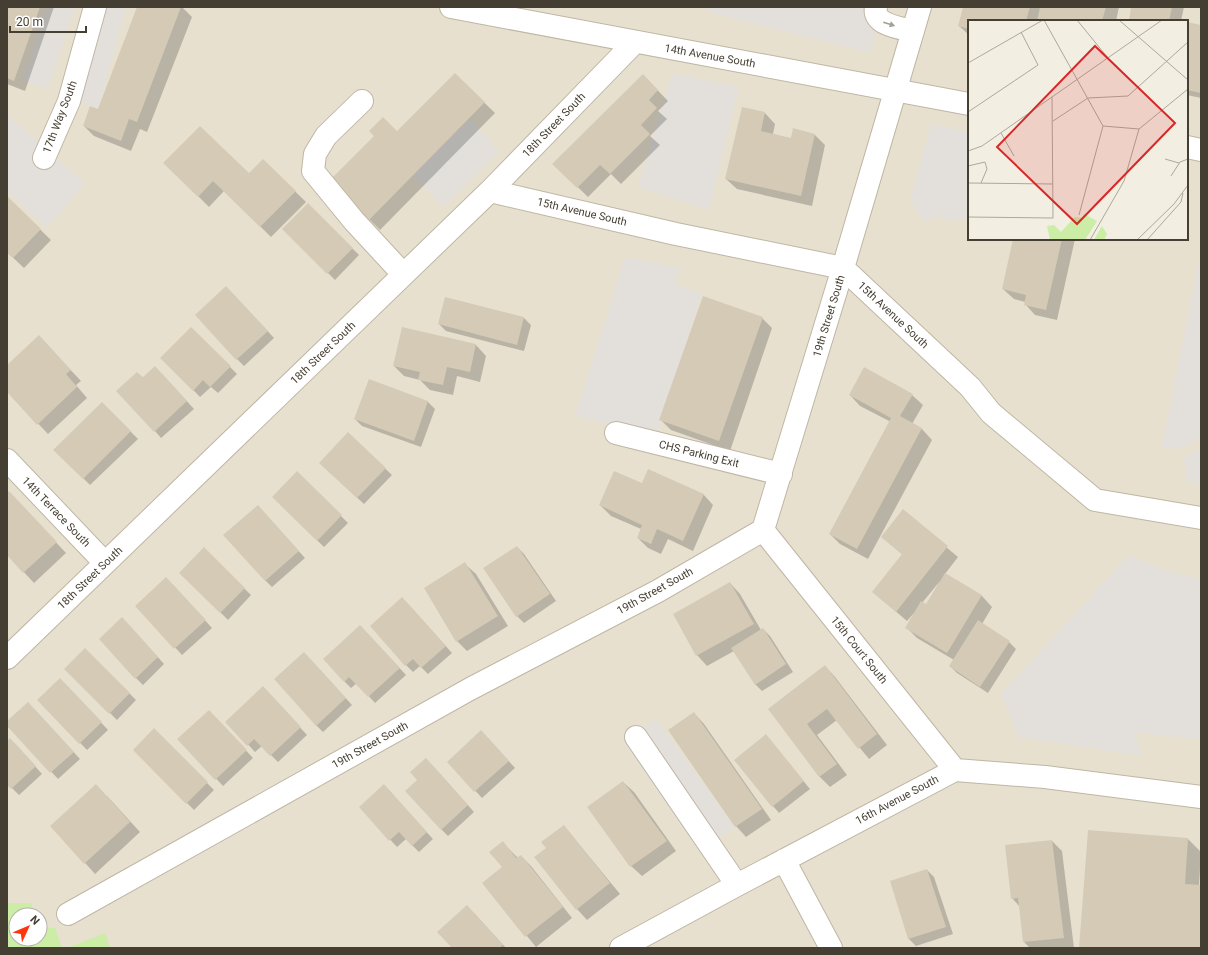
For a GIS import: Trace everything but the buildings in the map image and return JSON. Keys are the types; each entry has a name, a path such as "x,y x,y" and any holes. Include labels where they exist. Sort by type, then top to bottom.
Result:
{"street":[{"name":"17th Way South","path":"44,158 69,101 95,7"},
{"name":"14th Avenue South","path":"451,7 634,43 968,104"},
{"path":"876,7 875,11 877,16 883,22 913,31"},
{"name":"19th Street South","path":"68,914 470,689 658,591 763,530 843,268 920,7"},
{"name":"18th Street South","path":"7,658 490,191 634,43"},
{"path":"362,101 326,136 315,154 313,171 354,221 403,274"},
{"path":"1188,147 1201,150"},
{"name":"15th Avenue South","path":"490,191 676,234 843,268 970,387 991,413 1094,500 1201,518"},
{"name":"CHS Parking Exit","path":"616,433 781,474"},
{"name":"14th Terrace South","path":"7,460 105,563"},
{"name":"15th Court South","path":"763,530 955,770"},
{"path":"636,737 736,885"},
{"path":"955,770 1046,777 1201,796"},
{"name":"16th Avenue South","path":"621,948 736,885 955,770"},
{"path":"784,860 831,948"}],"shaded area":[{"path":"7,7 1201,7 1201,948 7,948"},
{"path":"47,7 75,7 48,88 23,81"},
{"path":"102,7 126,7 99,108 74,102"},
{"path":"699,7 884,7 870,53 711,13 711,11"},
{"path":"672,73 739,87 709,210 638,187"},
{"path":"7,114 85,184 47,227 7,192"},
{"path":"470,118 499,152 443,207 412,176"},
{"path":"931,124 968,132 968,218 944,221 944,216 923,221 910,199"},
{"path":"1201,250 1201,437 1181,449 1162,447"},
{"path":"625,257 681,268 675,285 702,293 656,436 575,416"},
{"path":"1201,448 1201,483 1186,482 1184,458"},
{"path":"1129,555 1167,571 1201,579 1201,740 1134,732 1142,756 1018,737 1001,694"},
{"path":"656,719 735,827 699,851 622,740"}],"green space":[{"path":"7,903 31,903 33,907 8,907 8,947 48,947 48,928 55,928 62,948 7,948"},
{"path":"105,933 110,948 67,948"}]}
